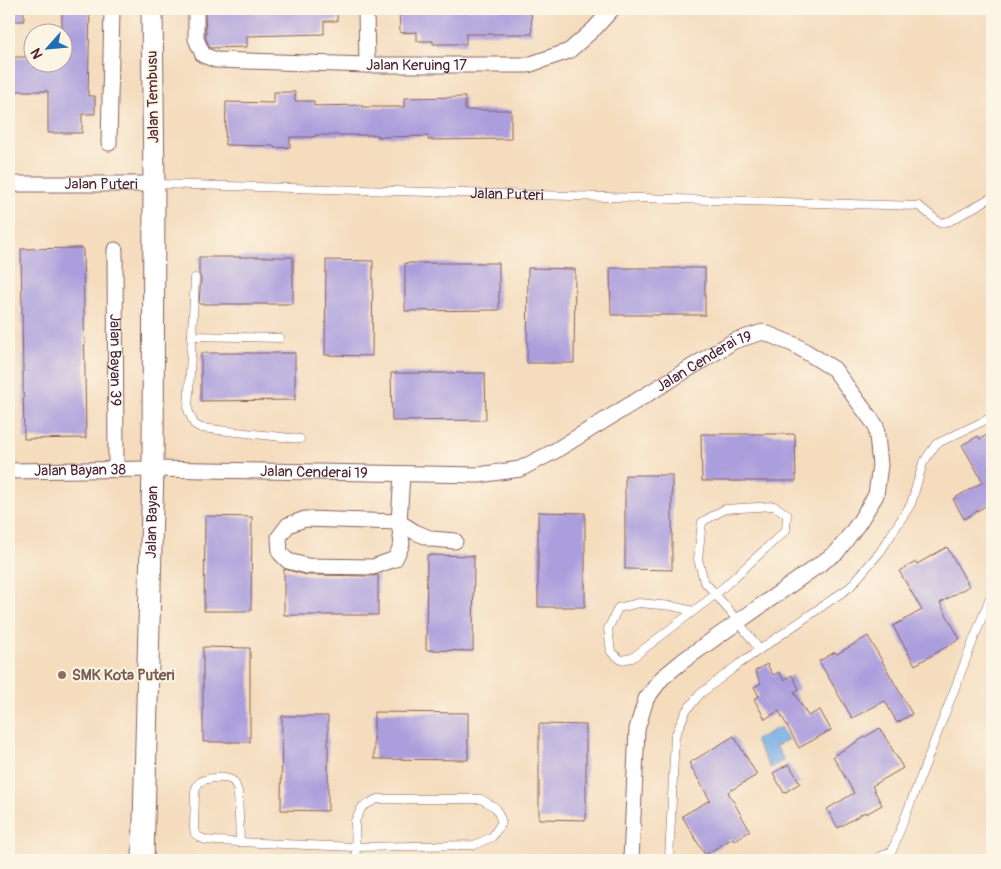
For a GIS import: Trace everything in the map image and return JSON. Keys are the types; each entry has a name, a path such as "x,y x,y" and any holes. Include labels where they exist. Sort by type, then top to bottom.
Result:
{"street":[{"path":"109,143 112,9"},
{"name":"Jalan Tembusu","path":"152,9 154,184"},
{"name":"Jalan Keruing 17","path":"196,9 196,39 202,55 216,60 367,65 528,65 569,51 595,28 612,9"},
{"path":"366,9 367,65"},
{"name":"Jalan Puteri","path":"9,184 154,184"},
{"name":"Jalan Bayan","path":"143,860 153,469 154,184"},
{"name":"Jalan Bayan 39","path":"115,250 116,470"},
{"name":"Jalan Cenderai 19","path":"153,469 479,475 520,469 553,452 734,341 763,332 795,346 834,369 876,426 880,465 876,495 858,524 837,552 684,660 662,678 646,699 637,729 631,860"},
{"name":"Jalan Bayan 38","path":"9,471 153,469"},
{"path":"402,474 399,522 402,544 395,559 373,567 307,566 288,561 280,553 279,537 288,525 305,519 399,522 415,532 432,539 455,541"}],"lane":[{"name":"Jalan Puteri","path":"154,184 919,206 940,223 950,221 992,197"},
{"path":"195,278 188,410 194,424 201,428 300,439"},
{"path":"192,336 280,338"},
{"path":"669,860 675,736 686,711 700,694 759,649 850,587 880,552 911,504 923,463 936,444 992,417"},
{"path":"693,611 672,606 639,604 618,608 608,629 611,652 621,660 632,658 716,594 786,530 787,514 774,506 725,509 702,522 698,559 704,581 716,594 738,621 759,649"},
{"path":"873,860 892,851 992,592"},
{"path":"240,842 238,792 235,784 227,779 213,778 199,782 195,792 194,828 195,834 206,840 240,842 355,847 474,845 492,837 502,822 496,808 481,799 377,799 362,807 355,821 355,847 356,860"}],"water":[{"path":"780,727 788,740 776,746 784,760 770,768 755,740"}],"building":[{"path":"9,9 24,9 24,21 9,21"},
{"path":"62,9 90,9 88,96 95,96 95,114 82,114 82,133 48,133 48,91 9,91 9,57 22,57 22,72 72,72 72,22 62,22"},
{"path":"205,9 337,9 337,21 324,21 324,34 247,36 247,47 210,48 206,39"},
{"path":"399,9 531,9 532,34 466,34 466,44 433,44 433,41 417,41 417,32 400,33"},
{"path":"274,92 295,92 295,101 314,101 314,106 362,105 362,107 404,107 404,98 465,97 465,110 511,110 511,139 428,140 428,136 315,135 315,137 290,137 290,147 225,145 226,102 274,103"},
{"path":"83,248 86,438 24,439 21,249"},
{"path":"199,257 293,257 293,304 199,304 201,278 199,274"},
{"path":"326,260 373,261 372,356 325,355"},
{"path":"405,263 499,263 499,310 405,311"},
{"path":"528,268 575,269 574,363 527,363"},
{"path":"610,268 705,268 705,315 611,315"},
{"path":"201,353 295,353 295,400 201,401"},
{"path":"391,373 485,373 486,420 392,421"},
{"path":"992,432 992,502 964,519 953,499 983,482 962,445 978,436 980,439"},
{"path":"701,434 795,434 796,481 702,481"},
{"path":"625,475 672,475 672,570 625,569"},
{"path":"538,512 585,513 585,607 538,607"},
{"path":"205,516 252,517 251,611 204,611"},
{"path":"947,547 969,586 940,603 960,639 915,665 893,626 922,610 899,571 916,562 917,564"},
{"path":"427,555 474,556 473,651 426,650"},
{"path":"284,569 307,575 378,575 378,615 284,615"},
{"path":"868,636 912,714 897,723 885,701 852,718 819,661 835,652 837,654"},
{"path":"203,647 250,648 250,742 203,742"},
{"path":"767,664 773,675 779,672 784,680 792,675 799,689 794,692 808,716 820,710 831,730 799,748 779,711 765,719 754,699 759,696 754,687 761,683 755,671"},
{"path":"374,712 468,713 468,760 374,759"},
{"path":"282,716 328,716 328,811 281,810"},
{"path":"539,724 586,725 586,820 539,819"},
{"path":"880,728 903,768 872,786 882,805 866,814 865,812 838,828 827,809 854,793 833,756"},
{"path":"734,736 757,775 728,792 750,831 734,841 733,838 705,855 682,816 710,800 689,763"},
{"path":"789,764 800,783 784,793 773,773"}],"place":[{"name":"SMK Kota Puteri","path":"62,675"}]}
